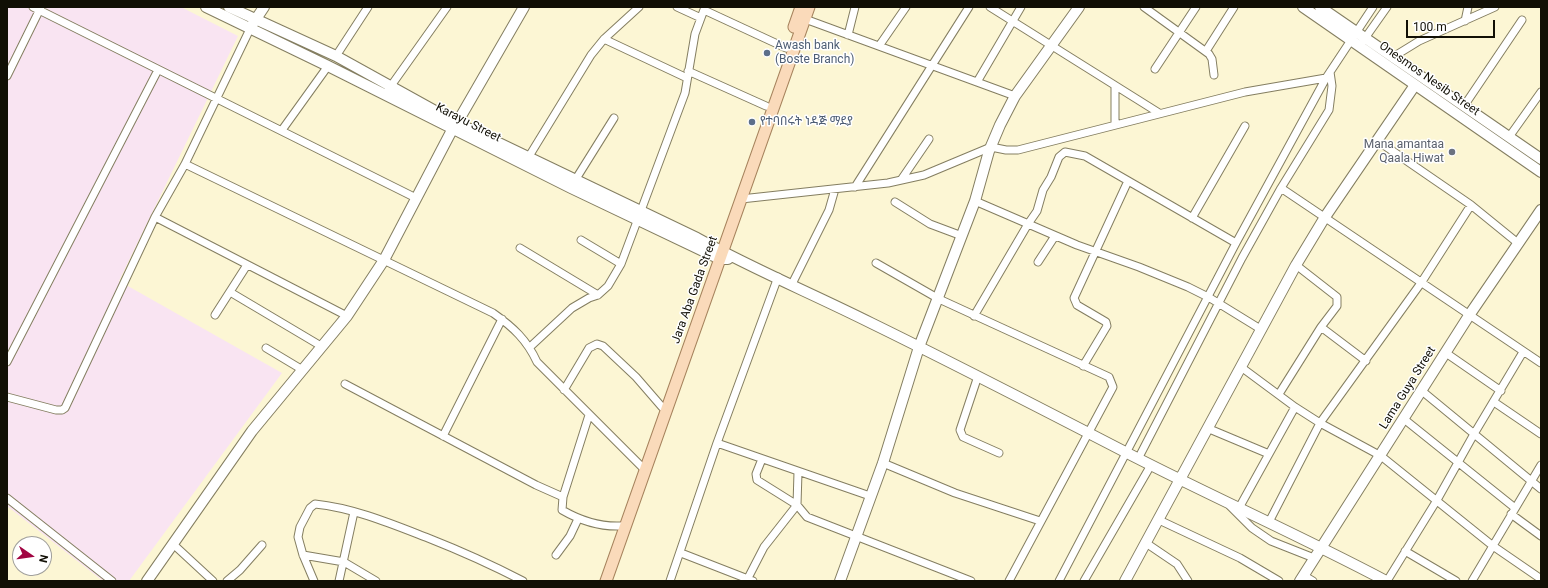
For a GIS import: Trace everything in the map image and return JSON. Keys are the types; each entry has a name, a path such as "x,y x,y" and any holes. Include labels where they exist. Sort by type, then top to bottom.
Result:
{"main road":[{"name":"Jara Aba Gada Street","path":"600,581 621,526 662,407 721,255 766,106 801,7"},
{"name":"Jara Aba Gada Street","path":"606,581 809,7"}],"street":[{"name":"Karayu Street","path":"206,7 328,66 388,91 454,126 721,255 778,277 978,376 1150,465 1320,546 1387,581"},
{"name":"Karayu Street","path":"229,7 336,56 388,91"},
{"path":"7,397 56,410 62,410 65,408 155,217 185,164 218,99 250,29 264,7"},
{"path":"336,56 368,7"},
{"path":"388,91 447,7"},
{"path":"147,581 252,431 301,369 347,316 384,260 454,126 524,7"},
{"path":"528,158 591,55 604,39 639,7"},
{"path":"677,7 701,18"},
{"path":"848,35 855,7"},
{"path":"879,46 906,7"},
{"path":"855,187 969,7"},
{"path":"990,7 1115,87 1159,113"},
{"path":"976,82 1021,7"},
{"path":"840,581 883,463 919,347 975,201 990,149 1015,96 1079,7"},
{"path":"1144,7 1206,51 1212,59 1214,75"},
{"path":"1155,69 1196,7"},
{"path":"1206,51 1234,7"},
{"name":"Onesmos Nesib Street","path":"1303,7 1362,42 1415,85 1541,172"},
{"name":"Onesmos Nesib Street","path":"1320,7 1353,36"},
{"path":"1059,581 1206,296 1328,75 1373,7"},
{"path":"1362,42 1387,7"},
{"path":"1465,20 1468,7"},
{"path":"1393,57 1418,41 1495,7"},
{"path":"7,76 38,8 158,70 282,130 416,198"},
{"path":"530,347 572,308 589,298 598,295 608,286 621,264 638,215 685,93 695,34 704,9 786,48"},
{"path":"805,19 1015,96"},
{"path":"1464,106 1522,20"},
{"path":"604,39 766,106"},
{"name":"Onesmos Nesib Street","path":"1362,42 1393,57 1541,159"},
{"path":"282,130 328,66"},
{"path":"7,362 158,70"},
{"path":"741,199 855,187 901,180 924,175 990,149 1018,150 1245,92 1328,75"},
{"path":"1138,459 1218,303 1281,188 1328,110 1332,86 1328,75"},
{"path":"1125,581 1296,265 1325,217 1415,85"},
{"path":"1115,87 1115,125"},
{"path":"1509,137 1541,92"},
{"path":"573,184 614,118"},
{"name":"Karayu Street","path":"454,126 528,158 573,184"},
{"path":"1192,218 1245,126"},
{"path":"901,180 928,139"},
{"path":"1378,141 1471,205 1519,244"},
{"path":"974,316 1028,224 1038,211 1043,190 1051,177 1059,157 1065,152 1085,156 1236,243"},
{"path":"185,164 493,313 517,331 530,347 537,362 642,467"},
{"path":"1083,366 1107,326 1106,322 1076,305 1074,298 1128,181"},
{"path":"1281,188 1541,363"},
{"path":"792,284 829,210 835,189"},
{"path":"975,201 1055,236 1139,267 1206,296 1262,330"},
{"path":"895,202 930,224 962,236"},
{"path":"1269,522 1320,423 1421,283 1471,205"},
{"name":"Lama Guya Street","path":"1301,578 1320,546 1381,456 1470,314 1541,210"},
{"path":"155,217 347,316"},
{"path":"1038,262 1055,236"},
{"path":"581,240 621,264"},
{"path":"520,248 598,295"},
{"path":"876,263 938,299 1109,377 1113,387 1008,581"},
{"path":"215,314 247,264"},
{"path":"1279,394 1321,327 1337,306 1337,297 1296,265"},
{"path":"670,581 717,443 778,277"},
{"path":"230,292 321,346"},
{"path":"443,436 502,320"},
{"path":"1321,327 1366,361"},
{"path":"564,390 589,348 597,344 603,346 636,377 662,407"},
{"path":"266,348 301,369"},
{"path":"1387,581 1437,500 1458,461 1523,352"},
{"path":"1446,353 1501,391"},
{"path":"1241,367 1295,407 1320,423 1381,456 1493,546 1541,580"},
{"path":"978,376 960,434 963,437 999,453"},
{"path":"345,384 536,485 563,497"},
{"path":"1422,391 1541,489"},
{"path":"1494,402 1541,434"},
{"path":"1239,508 1295,407"},
{"path":"589,415 563,497 562,510 578,519 592,524 608,527 621,526"},
{"path":"1404,419 1458,461 1541,536"},
{"path":"1207,428 1269,454"},
{"path":"717,443 870,496"},
{"path":"762,459 756,474 757,480 797,505 807,517 971,581"},
{"path":"883,463 955,493 1040,521"},
{"path":"1084,581 1150,465"},
{"path":"1472,581 1541,465"},
{"path":"680,553 751,580 764,547 797,505 798,472"},
{"path":"7,498 112,581"},
{"path":"1224,500 1252,528 1272,541 1314,558"},
{"path":"314,581 303,555 298,537 300,527 310,508 315,504 354,512 400,526 466,553 523,581"},
{"path":"339,581 354,512"},
{"path":"556,554 570,536 578,519"},
{"path":"1159,520 1240,558 1280,581"},
{"path":"1146,543 1178,564 1188,581"},
{"path":"173,544 213,581"},
{"path":"227,581 240,570 262,545"},
{"path":"1405,551 1456,581"},
{"path":"303,555 344,562 376,581"},
{"path":"1301,578 1313,581"}],"shaded area":[{"path":"7,7 181,7 238,36 119,281 282,373 129,581 103,581 52,541 52,536 45,536 7,506"}],"place":[{"name":"Awash bank (Boste Branch)","path":"767,53"},
{"name":"የተባበሩት ነዳጅ ማደያ","path":"752,122"},
{"name":"Mana amantaa Qaala Hiwat","path":"1452,152"}]}
